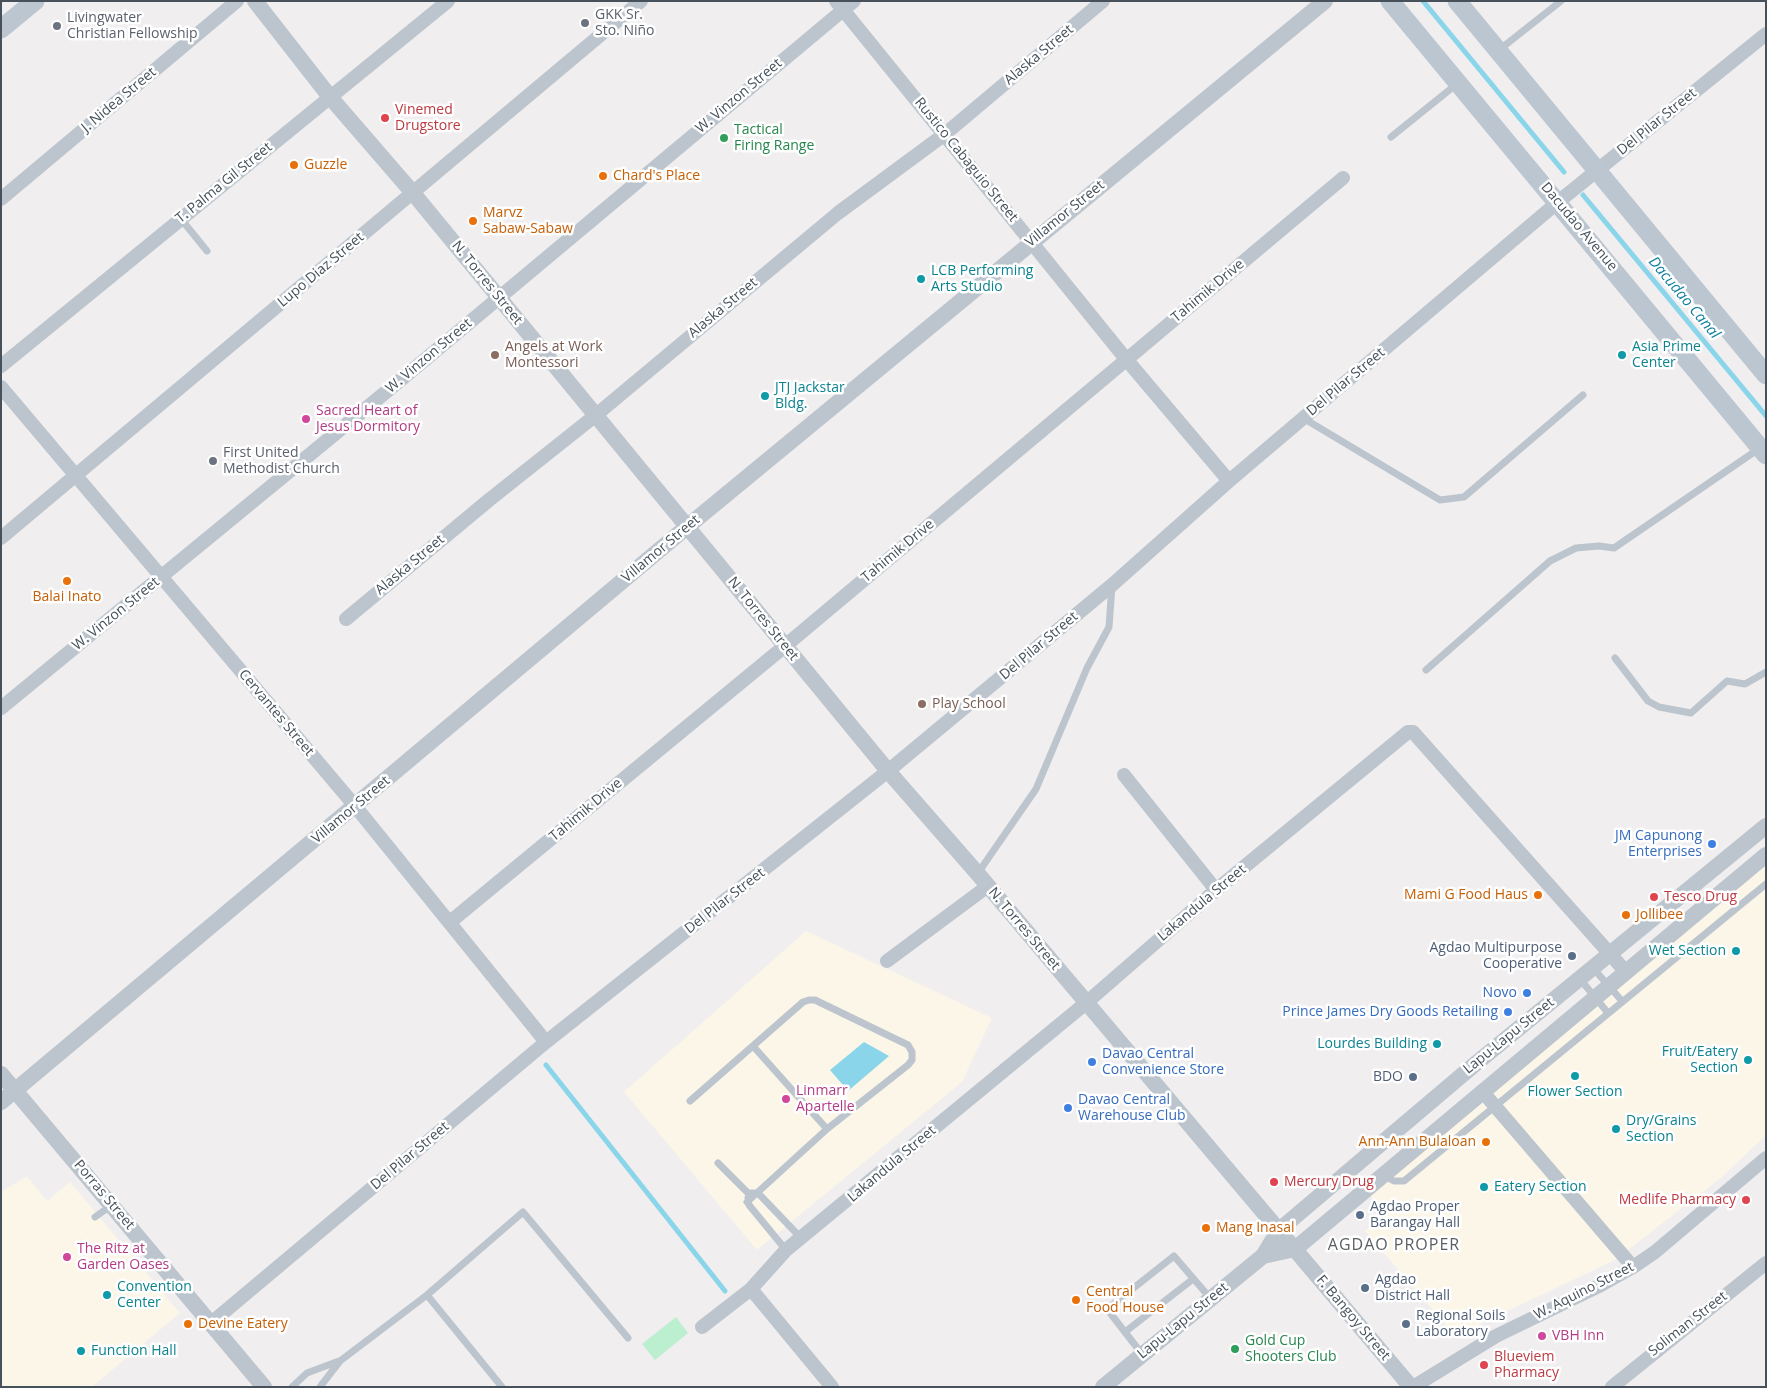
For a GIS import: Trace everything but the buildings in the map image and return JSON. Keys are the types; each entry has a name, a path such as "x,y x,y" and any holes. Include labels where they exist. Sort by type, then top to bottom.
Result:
{"main road":[{"path":"1,29 35,1"},
{"name":"Dacudao Avenue","path":"1390,1 1764,449"},
{"path":"1457,1 1497,52 1766,375"}],"street":[{"name":"J. Nidea Street","path":"1,199 237,1"},
{"name":"N. Torres Street","path":"254,1 330,96 413,193 888,771 983,880 1278,1231"},
{"name":"T. Palma Gil Street","path":"1,366 448,1"},
{"name":"Lupo Diaz Street","path":"1,538 641,1"},
{"name":"Alaska Street","path":"346,619 489,500 596,415 838,212 945,134 1103,1"},
{"name":"Villamor Street","path":"1,1102 688,526 1324,1"},
{"name":"Rustico Cabaguio Street","path":"845,4 945,134 1126,358 1229,481"},
{"name":"W. Vinzon Street","path":"1,708 498,298 845,4"},
{"name":"Del Pilar Street","path":"211,1323 546,1042 888,771 1112,585 1229,481 1558,202 1766,34"},
{"name":"Tahimik Drive","path":"450,922 785,646 1126,358 1343,178"},
{"name":"Cervantes Street","path":"1,387 160,578 355,806 546,1042"},
{"name":"Lakandula Street","path":"702,1327 751,1289 786,1250 1086,1003 1216,890 1408,732 1414,732 1626,972"},
{"path":"1124,775 1216,890"},
{"name":"Lapu-Lapu Street","path":"1103,1387 1263,1256 1278,1231 1466,1071 1766,826"},
{"name":"Lapu-Lapu Street","path":"1263,1256 1295,1250 1482,1091 1766,855"},
{"path":"886,961 983,880"},
{"name":"Porras Street","path":"1,1074 264,1387"},
{"path":"1482,1091 1633,1267"},
{"name":"W. Aquino Street","path":"1412,1387 1496,1336 1601,1285 1633,1267 1656,1252 1766,1158"},
{"name":"F. Bangoy Street","path":"1278,1231 1412,1387"},
{"name":"Soliman Street","path":"1612,1387 1766,1263"},
{"path":"751,1289 832,1387"}],"lane":[{"path":"1497,52 1561,1"},
{"path":"1391,137 1458,82"},
{"path":"181,219 207,251"},
{"path":"1303,418 1440,500 1464,497 1583,395"},
{"path":"1426,670 1550,561 1576,548 1599,546 1614,548 1764,449"},
{"path":"983,880 1036,789 1087,668 1109,626 1112,585"},
{"path":"1615,658 1648,702 1659,707 1691,713 1727,681 1745,684 1766,672"},
{"path":"1383,1175 1394,1181 1404,1181 1766,884"},
{"path":"1586,973 1608,987 1622,1001"},
{"path":"1586,973 1596,998 1608,1012"},
{"path":"690,1101 803,1002 810,1000 815,1000 908,1045 912,1052 912,1060 908,1065 828,1129 747,1202"},
{"path":"753,1046 828,1129"},
{"path":"718,1164 748,1193 758,1193 801,1238"},
{"path":"748,1193 747,1202 786,1250"},
{"path":"95,1217 112,1204"},
{"path":"320,1387 340,1361 427,1295 523,1212 628,1338"},
{"path":"1143,1354 1108,1309 1174,1256 1211,1299"},
{"path":"1126,1332 1193,1280"},
{"path":"427,1295 502,1387"},
{"path":"292,1387 307,1373 340,1361"}],"shaded area":[{"path":"1766,864 1766,1135 1722,1177 1615,1260 1455,1336 1365,1231 1385,1213 1369,1194"},
{"path":"806,931 992,1018 962,1082 757,1250 624,1092"},
{"name":"The Ritz at Garden Oases","path":"27,1176 47,1201 70,1182 180,1313 92,1387 1,1387 1,1192"}],"green space":[{"path":"676,1317 688,1333 655,1360 642,1344"}],"water":[{"path":"864,1042 889,1056 848,1091 830,1070"}],"waterway":[{"name":"Dacudao Canal","path":"1423,1 1564,172"},
{"name":"Dacudao Canal","path":"1583,195 1766,416"},
{"path":"546,1065 725,1291"}],"place":[{"name":"GKK Sr. Sto. Niño","path":"585,23"},
{"name":"Livingwater Christian Fellowship","path":"57,26"},
{"name":"Vinemed Drugstore","path":"385,118"},
{"name":"Tactical Firing Range","path":"724,138"},
{"name":"Guzzle","path":"294,165"},
{"name":"Chard's Place","path":"603,176"},
{"name":"Marvz Sabaw-Sabaw","path":"473,221"},
{"name":"LCB Performing Arts Studio","path":"921,279"},
{"name":"Angels at Work Montessori","path":"495,355"},
{"name":"Asia Prime Center","path":"1622,355"},
{"name":"JTJ Jackstar Bldg.","path":"765,396"},
{"name":"Sacred Heart of Jesus Dormitory","path":"306,419"},
{"name":"First United Methodist Church","path":"213,461"},
{"name":"Balai Inato","path":"67,581"},
{"name":"Play School","path":"922,704"},
{"name":"JM Capunong Enterprises","path":"1712,844"},
{"name":"Mami G Food Haus","path":"1538,895"},
{"name":"Tesco Drug","path":"1654,897"},
{"name":"Jollibee","path":"1626,915"},
{"name":"Wet Section","path":"1736,951"},
{"name":"Agdao Multipurpose Cooperative","path":"1572,956"},
{"name":"Novo","path":"1527,993"},
{"name":"Prince James Dry Goods Retailing","path":"1508,1012"},
{"name":"Lourdes Building","path":"1437,1044"},
{"name":"Fruit/Eatery Section","path":"1748,1060"},
{"name":"Davao Central Convenience Store","path":"1092,1062"},
{"name":"Flower Section","path":"1575,1076"},
{"name":"BDO","path":"1413,1077"},
{"name":"Linmarr Apartelle","path":"786,1099"},
{"name":"Davao Central Warehouse Club","path":"1068,1108"},
{"name":"Dry/Grains Section","path":"1616,1129"},
{"name":"Ann-Ann Bulaloan","path":"1486,1142"},
{"name":"Mercury Drug","path":"1274,1182"},
{"name":"Eatery Section","path":"1484,1187"},
{"name":"Medlife Pharmacy","path":"1746,1200"},
{"name":"Agdao Proper Barangay Hall","path":"1360,1215"},
{"name":"Mang Inasal","path":"1206,1228"},
{"name":"The Ritz at Garden Oases","path":"67,1257"},
{"name":"Agdao District Hall","path":"1365,1288"},
{"name":"Convention Center","path":"107,1295"},
{"name":"Central Food House","path":"1076,1300"},
{"name":"Devine Eatery","path":"188,1324"},
{"name":"Regional Soils Laboratory","path":"1406,1324"},
{"name":"VBH Inn","path":"1542,1336"},
{"name":"Gold Cup Shooters Club","path":"1235,1349"},
{"name":"Function Hall","path":"81,1351"},
{"name":"Blueviem Pharmacy","path":"1484,1365"}],"district":[{"name":"AGDAO PROPER","path":"1394,1245"}]}
